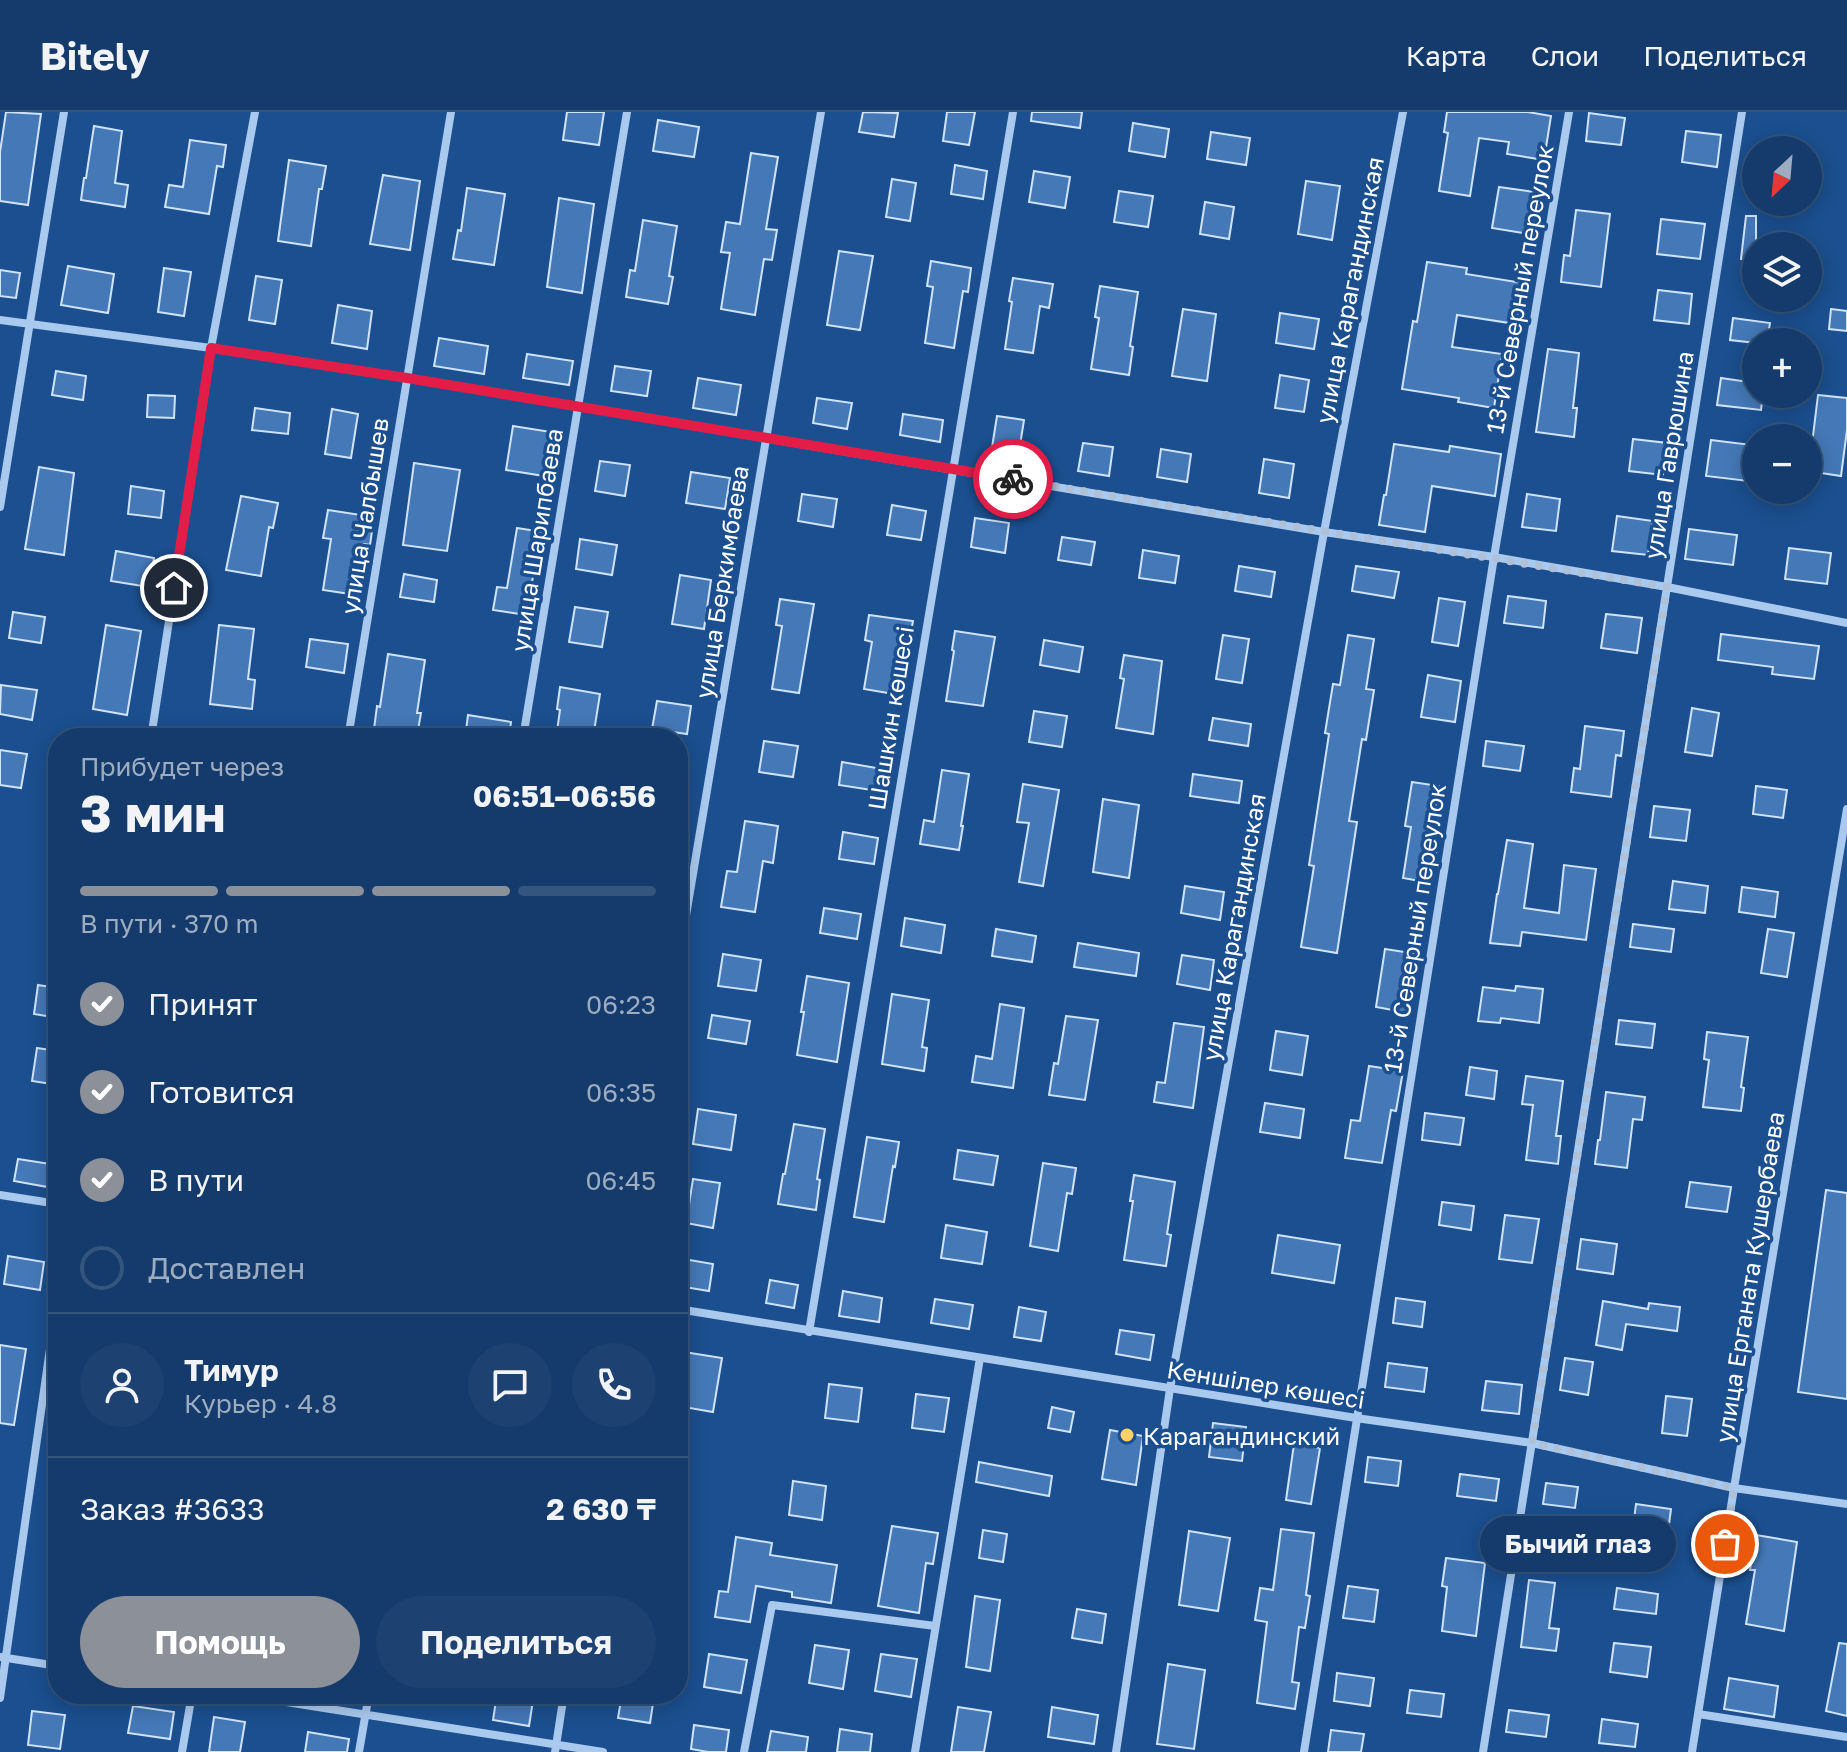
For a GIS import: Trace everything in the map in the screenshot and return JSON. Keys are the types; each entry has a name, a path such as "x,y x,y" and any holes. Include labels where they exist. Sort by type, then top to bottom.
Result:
{"street":[{"path":"0,507 64,112"},
{"path":"153,728 211,348 255,112"},
{"name":"улица Чалбышев","path":"350,728 451,112"},
{"name":"улица Шарипбаева","path":"525,728 627,112"},
{"name":"улица Беркимбаева","path":"688,903 821,112"},
{"name":"Шашкин көшесі","path":"809,1332 1013,112"},
{"name":"улица Карагандинская","path":"1116,1752 1170,1389 1403,112"},
{"name":"13-й Северный переулок","path":"1304,1752 1494,557 1569,112"},
{"name":"улица Гаврюшина","path":"1483,1752 1742,112"},
{"path":"0,320 407,378 1324,532 1494,557 1847,623"},
{"name":"улица Ерганата Кушербаева","path":"1692,1752 1847,809"},
{"path":"0,1195 48,1202"},
{"name":"Кеншілер көшесі","path":"688,1311 1170,1389 1532,1443 1734,1488 1847,1504"},
{"path":"915,1752 980,1358"},
{"path":"0,1698 3,1658 48,1359"},
{"path":"744,1752 772,1605 935,1626"},
{"path":"3,1658 48,1665"},
{"path":"182,1752 190,1704"},
{"path":"300,1704 556,1748 603,1752"},
{"path":"359,1752 367,1704"},
{"path":"556,1748 563,1704"},
{"path":"1698,1714 1847,1737"}],"building":[{"path":"6,112 41,114 28,205 0,201 0,152"},
{"path":"567,112 604,112 599,145 563,140"},
{"path":"863,112 898,113 894,137 859,132"},
{"path":"947,112 975,112 969,145 943,141"},
{"path":"1032,112 1082,112 1080,128 1031,121"},
{"path":"1447,112 1528,112 1551,116 1544,160 1507,154 1509,142 1479,138 1470,196 1439,191 1448,133 1444,132"},
{"path":"1589,113 1625,118 1621,145 1586,141"},
{"path":"658,120 699,127 694,157 653,151"},
{"path":"1133,123 1169,129 1165,157 1129,151"},
{"path":"94,126 122,131 115,183 128,185 125,207 81,200"},
{"path":"1686,131 1721,135 1717,167 1682,162"},
{"path":"1211,132 1250,138 1246,165 1207,159"},
{"path":"190,140 226,145 223,167 217,166 209,214 165,207 169,185 183,187"},
{"path":"751,153 778,157 766,229 777,230 772,260 764,259 755,315 721,309 730,253 721,252 726,222 740,224"},
{"path":"289,160 326,166 322,189 319,189 311,246 278,241"},
{"path":"955,165 987,171 983,199 951,194"},
{"path":"1034,171 1070,177 1065,208 1029,202"},
{"path":"383,175 420,181 410,250 370,244"},
{"path":"892,179 916,183 910,221 886,217"},
{"path":"1306,181 1340,186 1332,240 1298,234"},
{"path":"1499,187 1541,193 1535,235 1492,228"},
{"path":"467,188 505,194 494,265 453,259 458,230 461,231"},
{"path":"1119,191 1153,196 1148,227 1114,222"},
{"path":"559,198 594,204 582,293 547,287"},
{"path":"1205,202 1234,207 1229,239 1200,234"},
{"path":"1576,210 1610,214 1601,287 1561,282 1564,255 1570,256"},
{"path":"1746,216 1756,216 1756,232 1744,232"},
{"path":"1661,219 1705,224 1700,259 1657,254"},
{"path":"643,220 677,226 668,304 626,297 630,270 635,271"},
{"path":"839,251 873,256 860,330 827,325"},
{"path":"931,261 971,268 968,292 963,291 954,348 925,343 933,287 927,286"},
{"path":"1427,262 1467,268 1466,274 1523,283 1516,324 1457,315 1452,347 1502,354 1494,408 1458,402 1459,398 1402,389"},
{"path":"68,266 114,274 108,313 61,305"},
{"path":"164,268 191,272 184,316 158,312"},
{"path":"0,270 20,273 16,298 0,296"},
{"path":"256,276 282,280 275,324 249,320"},
{"path":"1013,278 1053,284 1049,308 1040,306 1033,353 1005,349"},
{"path":"1100,286 1138,292 1129,375 1091,369 1099,318 1095,317"},
{"path":"1658,290 1692,294 1689,324 1654,320"},
{"path":"338,305 372,311 367,349 332,343"},
{"path":"1183,309 1216,314 1207,381 1172,376"},
{"path":"1831,309 1847,311 1847,331 1829,329"},
{"path":"1280,313 1319,319 1314,349 1276,343"},
{"path":"1733,318 1770,323 1769,328 1742,328 1742,341 1730,340"},
{"path":"439,338 488,346 484,374 434,366"},
{"path":"1548,349 1579,353 1573,408 1577,408 1574,437 1536,432"},
{"path":"527,354 573,361 569,385 523,378"},
{"path":"615,366 651,371 647,396 611,391"},
{"path":"56,371 86,376 83,400 52,395"},
{"path":"1280,375 1309,380 1304,412 1275,408"},
{"path":"698,378 741,385 736,415 693,408"},
{"path":"1721,378 1742,381 1742,408 1717,405"},
{"path":"148,395 175,396 174,418 147,417"},
{"path":"1822,395 1847,398 1847,430 1841,476 1822,473 1822,424 1814,424 1816,408 1822,408"},
{"path":"817,398 852,403 847,429 813,423"},
{"path":"255,408 290,413 288,434 252,430"},
{"path":"332,409 358,414 351,458 325,454"},
{"path":"903,414 943,420 940,442 900,435"},
{"path":"997,416 1024,420 1017,464 990,460"},
{"path":"513,426 551,432 544,476 506,470"},
{"path":"1633,439 1667,443 1663,475 1629,471"},
{"path":"1711,440 1742,444 1742,480 1706,476"},
{"path":"1083,443 1113,447 1109,476 1078,471"},
{"path":"1394,444 1449,452 1450,446 1501,454 1495,496 1432,486 1425,532 1379,525"},
{"path":"1161,449 1191,454 1187,482 1157,477"},
{"path":"1264,459 1294,464 1289,498 1259,493"},
{"path":"600,461 630,465 625,496 595,491"},
{"path":"414,463 460,470 447,551 403,545"},
{"path":"39,467 74,473 64,555 25,549"},
{"path":"691,472 730,478 725,509 686,503"},
{"path":"131,486 164,491 161,518 128,514"},
{"path":"802,494 837,499 833,527 798,521"},
{"path":"1527,494 1560,499 1556,531 1522,527"},
{"path":"241,496 278,503 273,528 269,527 261,576 226,570"},
{"path":"892,505 926,511 921,540 887,535"},
{"path":"328,510 374,517 370,545 364,544 357,595 323,590 331,539 323,538"},
{"path":"1617,516 1653,521 1648,555 1612,551"},
{"path":"975,518 1009,523 1005,553 971,547"},
{"path":"517,528 543,532 527,615 493,610 497,587 507,588"},
{"path":"1689,529 1737,535 1733,565 1685,559"},
{"path":"1062,537 1095,542 1091,565 1058,560"},
{"path":"580,539 617,545 612,575 576,569"},
{"path":"1789,548 1831,553 1827,584 1785,579"},
{"path":"1143,550 1179,556 1175,583 1139,578"},
{"path":"116,551 154,558 149,587 111,581"},
{"path":"1239,566 1275,572 1271,597 1235,591"},
{"path":"1356,566 1399,572 1394,598 1352,591"},
{"path":"404,574 437,580 434,602 400,597"},
{"path":"680,575 711,580 704,629 672,624"},
{"path":"1508,596 1546,601 1543,628 1504,623"},
{"path":"1439,598 1465,602 1458,646 1432,642"},
{"path":"780,599 814,604 799,693 772,689 782,626 776,625"},
{"path":"575,607 608,612 602,647 569,642"},
{"path":"13,612 45,617 41,643 9,638"},
{"path":"1606,614 1642,618 1637,653 1601,648"},
{"path":"869,615 913,621 900,695 864,689 872,642 865,640"},
{"path":"106,625 141,631 127,715 93,709"},
{"path":"219,625 254,629 248,679 255,680 252,709 210,704"},
{"path":"955,631 995,637 983,706 946,701"},
{"path":"1721,634 1819,646 1814,679 1772,674 1773,667 1718,660"},
{"path":"1223,635 1249,639 1242,683 1216,679"},
{"path":"1348,635 1374,639 1366,689 1374,690 1366,740 1362,739 1349,821 1357,822 1337,953 1301,947 1314,866 1309,865 1329,734 1325,733 1333,684 1340,685"},
{"path":"310,639 348,644 344,673 306,667"},
{"path":"1044,640 1083,647 1079,672 1040,665"},
{"path":"388,654 425,660 417,713 421,713 418,728 374,728 377,706 380,707"},
{"path":"1124,655 1162,661 1153,734 1116,728 1124,679 1120,678"},
{"path":"1428,675 1461,681 1455,722 1421,717"},
{"path":"1,685 37,690 32,720 0,714"},
{"path":"560,687 600,694 595,728 557,728 560,710 557,709"},
{"path":"657,701 691,706 688,728 652,728"},
{"path":"1692,708 1719,713 1712,756 1685,752"},
{"path":"1034,711 1067,716 1062,747 1029,742"},
{"path":"468,715 511,722 510,728 466,728"},
{"path":"1213,718 1251,724 1248,746 1209,740"},
{"path":"1585,726 1624,731 1621,756 1616,755 1611,797 1571,792 1574,768 1580,769"},
{"path":"764,741 798,746 793,777 759,772"},
{"path":"1486,741 1524,746 1520,771 1483,766"},
{"path":"0,750 27,754 21,788 0,785"},
{"path":"842,762 888,770 885,792 839,785"},
{"path":"942,770 969,774 959,850 920,844 924,820 934,822"},
{"path":"1193,774 1242,781 1239,803 1190,796"},
{"path":"1412,782 1439,786 1429,846 1437,847 1431,883 1403,878 1411,827 1405,826"},
{"path":"1023,784 1059,790 1043,886 1019,882 1029,823 1017,822"},
{"path":"1756,786 1787,790 1783,818 1753,814"},
{"path":"1103,799 1139,805 1129,878 1093,872"},
{"path":"1654,806 1690,810 1686,841 1650,837"},
{"path":"745,821 778,826 773,863 763,861 755,912 721,907 727,871 737,872"},
{"path":"843,832 878,838 874,864 839,859"},
{"path":"1507,840 1533,844 1524,908 1559,913 1564,865 1596,869 1586,940 1522,932 1520,946 1490,943"},
{"path":"1673,881 1708,886 1705,913 1669,909"},
{"path":"1185,886 1224,892 1220,920 1181,913"},
{"path":"1742,887 1778,892 1775,917 1739,912"},
{"path":"824,908 861,914 857,939 820,933"},
{"path":"905,918 945,925 941,953 901,946"},
{"path":"1633,924 1674,929 1671,952 1630,947"},
{"path":"996,929 1036,936 1032,962 992,956"},
{"path":"1768,929 1794,933 1787,977 1761,973"},
{"path":"1078,943 1139,953 1136,976 1074,967"},
{"path":"1385,949 1418,954 1409,1013 1376,1007"},
{"path":"723,954 761,960 756,991 718,986"},
{"path":"1182,955 1214,960 1210,990 1177,984"},
{"path":"807,976 849,983 837,1062 797,1055"},
{"path":"38,985 48,986 48,1016 34,1014"},
{"path":"1516,986 1543,989 1539,1023 1501,1018 1500,1023 1478,1021 1483,987 1515,991"},
{"path":"892,994 929,1000 922,1047 927,1048 924,1071 882,1064"},
{"path":"1000,1004 1024,1008 1013,1088 972,1082 976,1056 992,1059"},
{"path":"712,1015 750,1021 746,1044 708,1038"},
{"path":"1066,1016 1098,1020 1085,1100 1049,1095"},
{"path":"1619,1020 1655,1024 1652,1048 1616,1044"},
{"path":"1174,1023 1204,1027 1193,1108 1154,1102 1157,1082 1165,1083"},
{"path":"1276,1031 1308,1036 1302,1075 1270,1070"},
{"path":"1707,1032 1748,1037 1741,1111 1703,1107 1709,1060 1704,1059"},
{"path":"37,1048 48,1050 48,1083 32,1081"},
{"path":"1369,1066 1403,1071 1396,1111 1391,1110 1382,1163 1345,1158 1351,1120 1360,1121"},
{"path":"1470,1067 1497,1071 1494,1099 1466,1095"},
{"path":"1526,1076 1563,1081 1556,1136 1561,1136 1558,1164 1526,1160 1533,1105 1522,1104"},
{"path":"1606,1092 1645,1097 1642,1120 1633,1119 1627,1168 1595,1164"},
{"path":"1265,1103 1304,1109 1300,1138 1260,1132"},
{"path":"698,1109 736,1115 731,1150 693,1144"},
{"path":"1425,1113 1464,1118 1460,1145 1422,1140"},
{"path":"794,1124 825,1129 817,1179 820,1180 816,1210 778,1204"},
{"path":"867,1137 899,1142 884,1222 854,1217"},
{"path":"958,1150 998,1156 993,1185 954,1179"},
{"path":"18,1159 48,1164 48,1187 14,1181"},
{"path":"1043,1163 1076,1168 1072,1194 1067,1193 1058,1251 1030,1246"},
{"path":"1134,1175 1175,1182 1167,1234 1171,1235 1166,1266 1124,1260"},
{"path":"693,1179 720,1183 713,1228 688,1223"},
{"path":"1690,1182 1731,1187 1727,1212 1686,1207"},
{"path":"1826,1190 1847,1193 1847,1399 1798,1392"},
{"path":"1442,1202 1474,1206 1471,1230 1439,1225"},
{"path":"1505,1215 1539,1219 1532,1263 1499,1259"},
{"path":"946,1225 987,1232 982,1264 941,1258"},
{"path":"1278,1235 1340,1245 1334,1283 1272,1273"},
{"path":"1581,1239 1617,1244 1613,1274 1577,1269"},
{"path":"8,1256 44,1262 40,1290 4,1284"},
{"path":"688,1260 713,1264 709,1291 688,1288"},
{"path":"770,1280 798,1285 794,1308 766,1303"},
{"path":"843,1291 882,1298 879,1322 839,1316"},
{"path":"1396,1298 1425,1302 1422,1327 1393,1323"},
{"path":"935,1299 973,1305 969,1329 931,1323"},
{"path":"1603,1301 1648,1309 1649,1303 1680,1307 1677,1331 1626,1324 1622,1350 1596,1345"},
{"path":"1019,1307 1046,1312 1041,1341 1014,1337"},
{"path":"1120,1330 1154,1335 1150,1360 1116,1354"},
{"path":"0,1345 26,1349 14,1425 0,1423"},
{"path":"688,1353 722,1358 713,1412 688,1408"},
{"path":"1565,1358 1593,1362 1588,1395 1560,1390"},
{"path":"1388,1363 1427,1368 1424,1392 1385,1387"},
{"path":"1486,1381 1522,1385 1519,1414 1482,1410"},
{"path":"829,1384 862,1388 858,1422 825,1418"},
{"path":"916,1394 949,1398 944,1432 912,1428"},
{"path":"1666,1396 1692,1399 1687,1436 1662,1433"},
{"path":"1052,1407 1074,1412 1070,1432 1048,1428"},
{"path":"1213,1423 1246,1427 1242,1461 1209,1457"},
{"path":"1110,1430 1143,1436 1136,1485 1102,1479"},
{"path":"1294,1444 1320,1448 1311,1504 1286,1500"},
{"path":"1368,1457 1401,1461 1398,1486 1365,1482"},
{"path":"979,1462 1052,1476 1049,1496 976,1482"},
{"path":"1460,1474 1499,1479 1496,1501 1457,1496"},
{"path":"793,1481 826,1486 822,1520 789,1515"},
{"path":"1546,1483 1578,1487 1575,1508 1543,1504"},
{"path":"1636,1504 1671,1509 1668,1532 1633,1528"},
{"path":"892,1526 938,1533 933,1564 926,1563 919,1613 878,1606"},
{"path":"1281,1529 1314,1533 1306,1595 1310,1596 1305,1628 1299,1627 1292,1682 1299,1683 1295,1709 1257,1703 1267,1622 1255,1620 1260,1588 1273,1590"},
{"path":"983,1530 1007,1534 1003,1562 979,1558"},
{"path":"1189,1531 1230,1538 1218,1611 1179,1605"},
{"path":"1756,1535 1797,1542 1784,1631 1746,1624 1755,1570 1750,1570"},
{"path":"736,1537 772,1543 770,1555 837,1565 831,1603 792,1597 792,1592 756,1586 750,1622 715,1617 719,1591 728,1592"},
{"path":"1446,1558 1485,1563 1476,1636 1442,1631 1447,1587 1442,1586"},
{"path":"1529,1580 1555,1583 1549,1628 1559,1629 1556,1651 1521,1647"},
{"path":"1348,1586 1378,1590 1374,1622 1343,1618"},
{"path":"1617,1588 1658,1594 1656,1614 1614,1609"},
{"path":"975,1596 1000,1600 990,1671 966,1667"},
{"path":"1077,1609 1106,1614 1102,1643 1072,1638"},
{"path":"1614,1643 1651,1647 1647,1677 1610,1672"},
{"path":"1839,1643 1847,1644 1847,1716 1826,1711"},
{"path":"815,1645 849,1650 843,1689 809,1683"},
{"path":"709,1654 747,1660 741,1693 704,1687"},
{"path":"881,1654 917,1659 911,1697 875,1691"},
{"path":"1168,1664 1205,1670 1194,1749 1157,1744"},
{"path":"1337,1673 1374,1678 1370,1706 1334,1701"},
{"path":"1729,1678 1778,1686 1774,1717 1724,1709"},
{"path":"1410,1690 1444,1694 1441,1717 1407,1713"},
{"path":"495,1704 532,1704 529,1726 493,1720"},
{"path":"620,1704 653,1704 650,1723 618,1718"},
{"path":"133,1706 174,1712 170,1739 128,1733"},
{"path":"958,1707 991,1712 984,1752 951,1752"},
{"path":"1052,1707 1098,1715 1094,1744 1048,1737"},
{"path":"1509,1710 1549,1715 1546,1737 1506,1732"},
{"path":"32,1711 65,1715 60,1749 28,1745"},
{"path":"214,1717 245,1722 240,1752 209,1752"},
{"path":"1602,1719 1638,1724 1635,1747 1599,1743"},
{"path":"694,1725 729,1730 726,1752 691,1749"},
{"path":"840,1729 872,1734 870,1752 837,1752"},
{"path":"1331,1730 1364,1734 1361,1752 1328,1752"},
{"path":"771,1731 808,1737 806,1752 767,1752"},
{"path":"308,1732 349,1739 347,1752 305,1752"}],"way so far":[{"path":"1013,479 1667,587 1532,1443 1734,1488 1725,1544"}],"place":[{"name":"Карагандинский","path":"1127,1435"},
{"name":"Бычий глаз","path":"1725,1544"}],"route":[{"path":"174,588 211,348 1013,479"}]}
